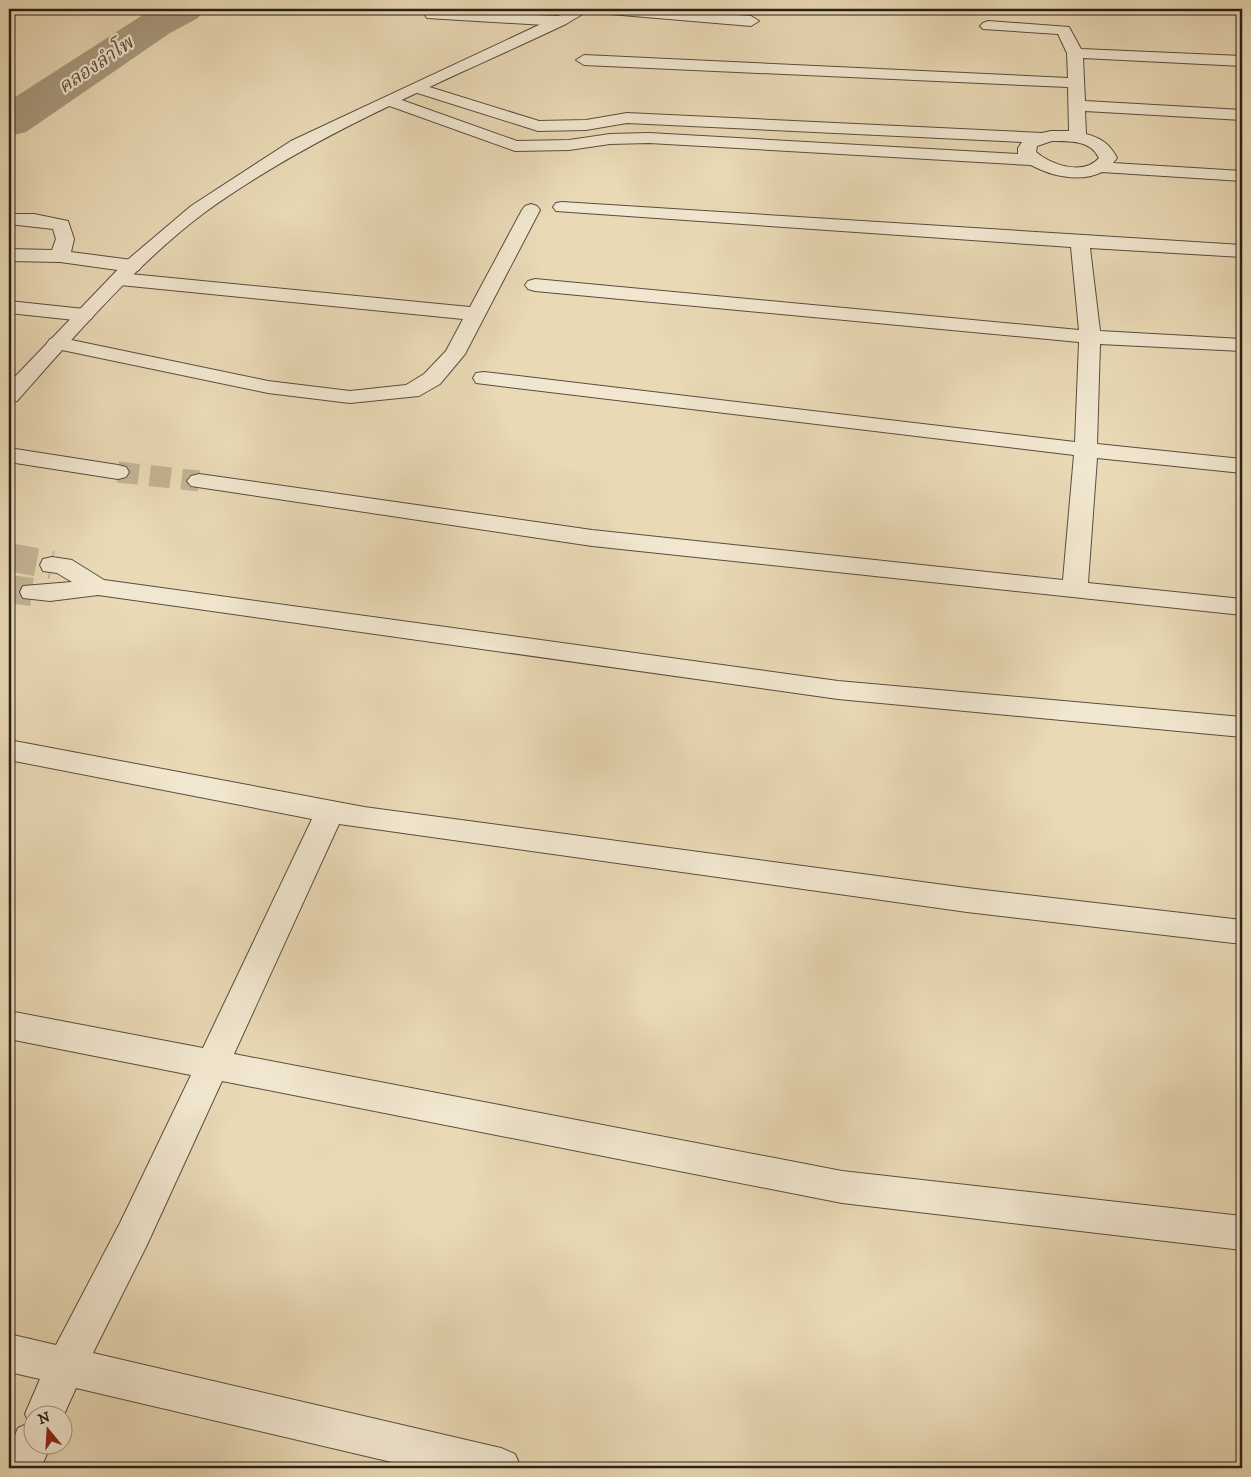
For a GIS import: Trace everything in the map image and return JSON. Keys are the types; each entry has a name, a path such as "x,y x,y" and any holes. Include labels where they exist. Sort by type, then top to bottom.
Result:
{"street":[{"path":"9,396 57,343 126,273 197,210 289,150 584,9"},
{"path":"598,9 751,21"},
{"path":"432,15 561,21"},
{"path":"988,26 1064,30 1075,53 1078,137"},
{"path":"1075,53 1242,61"},
{"path":"584,60 1076,83"},
{"path":"417,88 538,126 586,125 626,118 1040,138 1051,136 1078,137 1091,141 1106,152 1108,158 1099,167"},
{"path":"390,101 515,146 569,145 610,139 649,138 1032,160"},
{"path":"1077,106 1242,115"},
{"path":"1040,138 1031,142 1027,148 1027,154 1040,165 1064,171 1090,170 1099,167 1242,176"},
{"path":"562,207 1242,251"},
{"path":"57,343 268,387 350,397 412,391 432,379 455,354 530,210"},
{"path":"9,218 61,225 65,239 60,256"},
{"path":"1075,589 1086,450 1090,337 1080,242"},
{"path":"9,255 60,256 126,273 476,314"},
{"path":"535,285 1090,337 1242,345"},
{"path":"9,307 84,316"},
{"path":"484,378 1086,450 1242,466"},
{"path":"9,455 118,472"},
{"path":"199,481 592,538 1242,607"},
{"path":"52,565 63,566 98,587"},
{"path":"32,592 50,594 98,587 838,690 1242,727"},
{"path":"9,750 330,812 967,900 1242,932"},
{"path":"49,1404 66,1366 133,1235 330,812"},
{"path":"9,1025 213,1063 842,1187 1242,1233"},
{"path":"9,1353 501,1468"},
{"path":"21,1468 27,1454"}],"waterway":[{"name":"คลองลำโพ","path":"9,122 155,24 183,9"}],"tunnel":[{"path":"118,472 199,481"},
{"path":"9,557 52,565"},
{"path":"9,589 32,592"}]}
